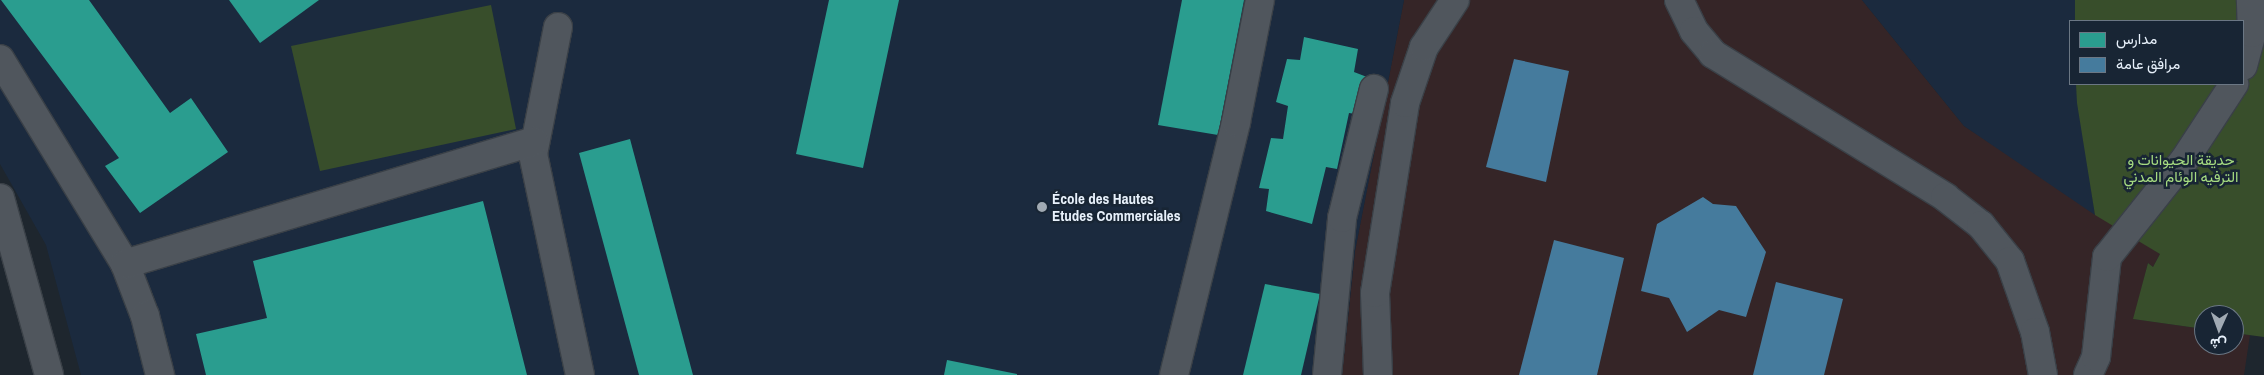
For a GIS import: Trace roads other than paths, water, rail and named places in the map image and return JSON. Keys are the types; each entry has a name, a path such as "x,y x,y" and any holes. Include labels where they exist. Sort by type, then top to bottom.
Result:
{"street":[{"path":"1174,375 1236,122 1260,0"},
{"path":"1378,375 1375,293 1405,103 1424,47 1455,0"},
{"path":"1679,0 1694,31 1713,54 1945,197 1981,225 2010,261 2036,332 2043,375"},
{"path":"2244,62 2252,33 2251,0"},
{"path":"558,27 534,141 533,154 580,375"},
{"path":"0,59 125,264 144,316 160,375"},
{"path":"2088,375 2096,357 2107,257 2185,159 2233,85"},
{"path":"1327,375 1342,218 1374,88"},
{"path":"125,264 534,141"},
{"path":"0,198 49,375"}],"place":[{"name":"École des Hautes Etudes Commerciales","path":"1042,207"}],"park label":[{"name":"حديقة الحيوانات و الترفيه الوئام المدني","path":"2181,168"}]}
